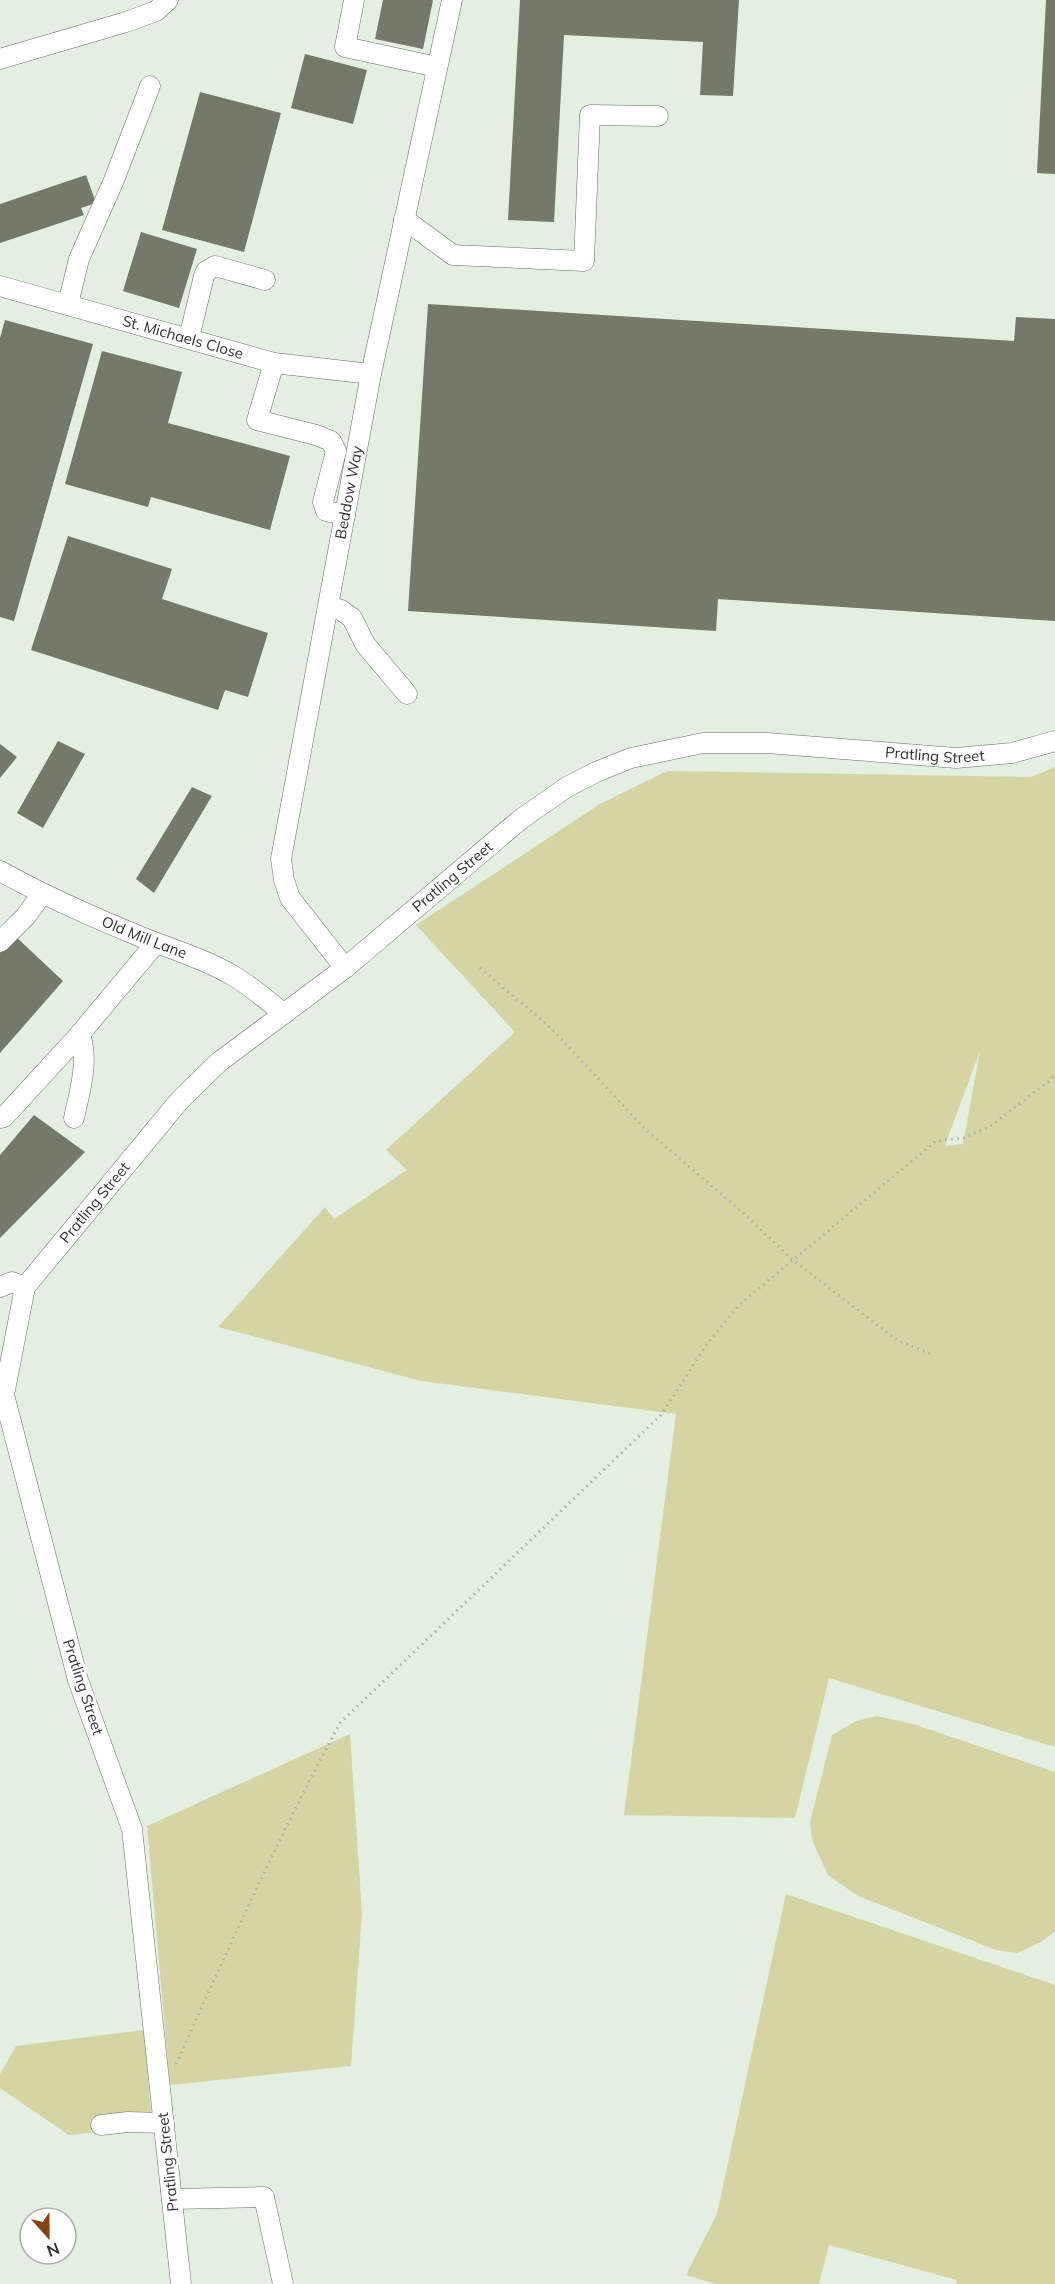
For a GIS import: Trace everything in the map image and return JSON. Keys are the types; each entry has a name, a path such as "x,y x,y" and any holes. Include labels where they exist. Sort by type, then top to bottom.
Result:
{"street":[{"path":"0,59 126,22 156,11 168,0"},
{"path":"354,0 345,47 437,67"},
{"name":"Beddow Way","path":"345,968 290,898 281,859 371,374 452,0"},
{"path":"68,304 79,259 114,180 150,86"},
{"path":"404,219 453,255 584,261 590,115 658,116"},
{"path":"189,338 204,276 209,268 215,266 266,280"},
{"name":"St. Michaels Close","path":"0,286 274,363 371,374"},
{"path":"274,363 257,420 331,441 336,451 323,502 326,511 345,515"},
{"path":"328,606 341,610 352,618 365,644 407,694"},
{"name":"Pratling Street","path":"181,2284 132,1829 78,1680 4,1395 25,1287 180,1100 219,1062 345,968 544,802 596,772 631,758 703,743 734,742 956,758 1012,753 1055,741"},
{"name":"Old Mill Lane","path":"0,871 42,894 156,943 200,959 232,975 253,988 284,1014"},
{"path":"0,942 26,916 42,894"},
{"path":"0,1118 4,1117 80,1034 156,943"},
{"path":"74,1118 85,1061 85,1048 80,1034"},
{"path":"0,1287 12,1282 25,1287"},
{"path":"100,2125 128,2122 164,2123"},
{"path":"172,2199 264,2196 283,2284"}],"path":[{"path":"480,968 551,1028 645,1129 742,1212 793,1260 898,1341 931,1354"},
{"path":"161,2098 239,1925 340,1723 661,1415 707,1344 739,1305 936,1141 964,1138 992,1125 1055,1076"}],"green space":[{"path":"1055,767 1055,1747 829,1678 795,1818 624,1815 676,1414 421,1381 218,1327 325,1207 334,1219 407,1170 386,1150 515,1032 416,925 600,804 667,771 1031,777","holes":["980,1051 963,1144 945,1146"]},
{"path":"877,1716 913,1724 1055,1772 1055,1931 1041,1942 1017,1953 996,1950 858,1896 828,1875 812,1840 810,1822 832,1735 856,1721"},
{"path":"350,1734 362,1913 351,2066 170,2085 147,1826"},
{"path":"786,1894 1055,1985 1055,2284 956,2284 957,2280 829,2245 819,2284 716,2284 686,2275 717,2214"},
{"path":"144,2030 152,2126 69,2135 0,2088 0,2074 16,2046"}],"building":[{"path":"383,0 433,0 423,49 375,39"},
{"path":"520,0 739,0 733,96 700,95 703,42 564,35 554,222 508,220"},
{"path":"1046,0 1055,0 1055,174 1037,173"},
{"path":"305,54 367,70 353,124 291,108"},
{"path":"200,92 281,113 244,252 162,230"},
{"path":"86,175 96,203 81,208 84,215 0,243 0,204"},
{"path":"141,232 197,249 179,308 123,291"},
{"path":"428,304 1014,341 1016,317 1055,319 1055,621 718,599 716,631 408,611"},
{"path":"5,320 93,344 14,621 0,617 0,338"},
{"path":"102,351 182,372 168,423 290,456 270,530 151,497 148,507 65,484"},
{"path":"68,536 172,569 162,599 268,633 248,697 225,690 218,710 31,650"},
{"path":"58,741 85,754 43,828 17,813"},
{"path":"0,744 17,757 0,778"},
{"path":"192,787 212,796 154,893 136,879"},
{"path":"15,936 63,981 0,1053 0,953"},
{"path":"34,1115 85,1152 0,1238 0,1155"}]}
